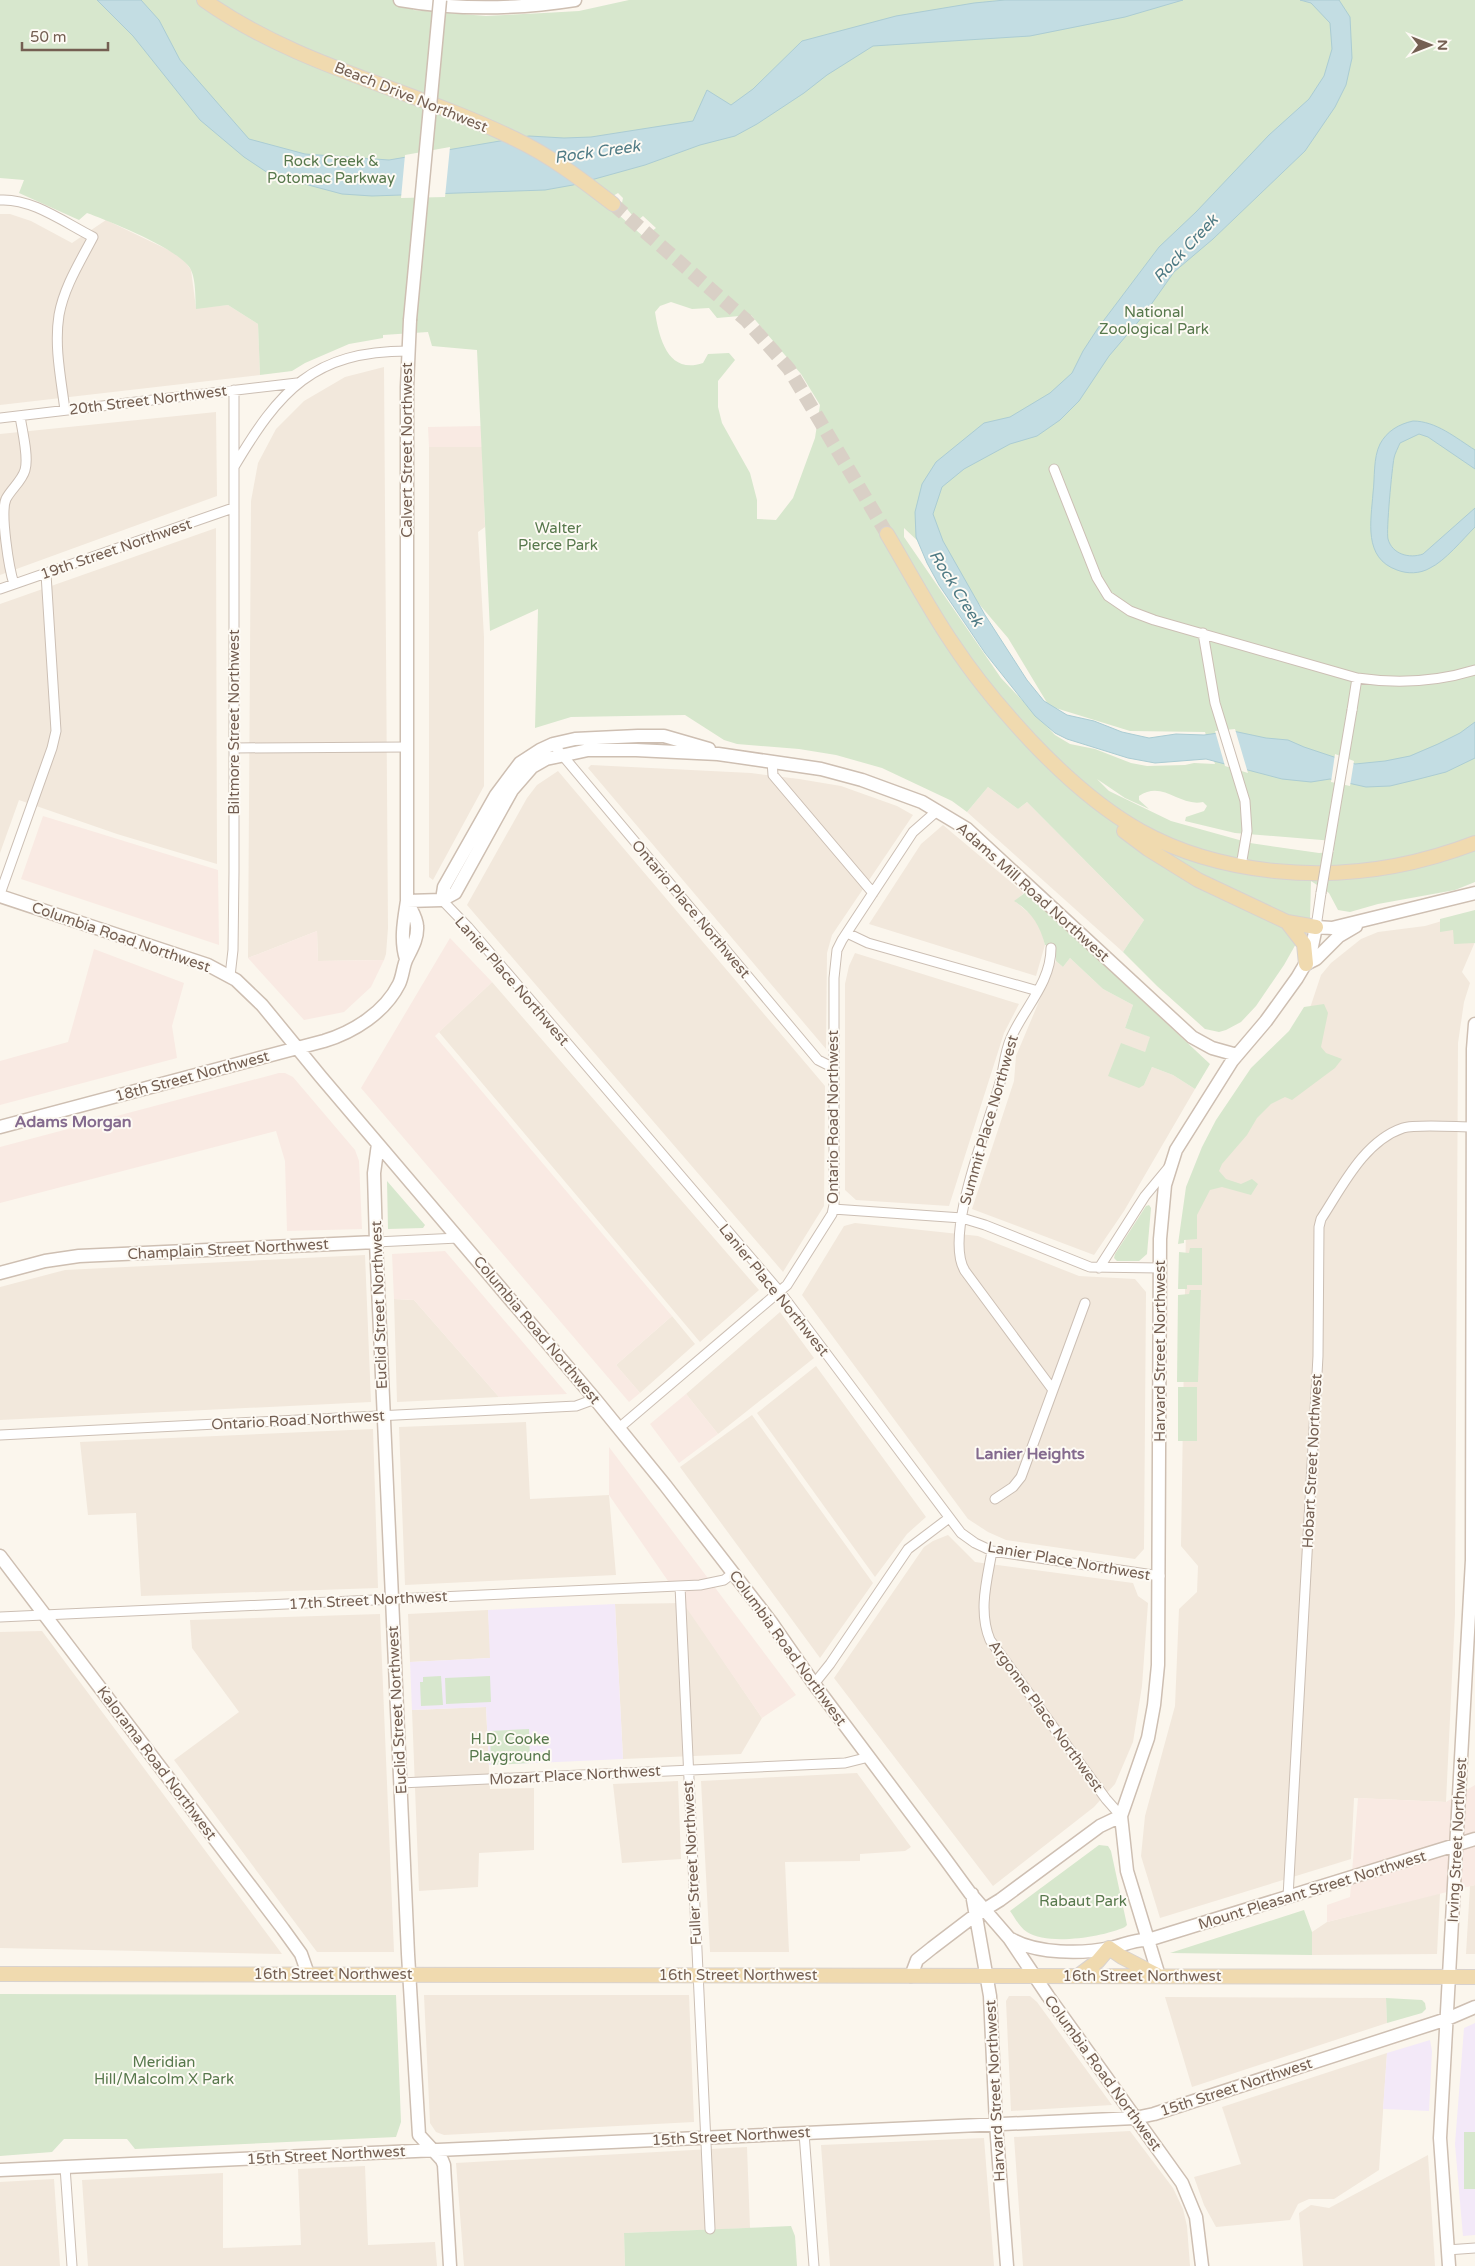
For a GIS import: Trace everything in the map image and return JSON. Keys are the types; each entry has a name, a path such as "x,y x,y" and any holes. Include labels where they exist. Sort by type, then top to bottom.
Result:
{"main road":[{"name":"Beach Drive Northwest","path":"204,0 229,18 280,45 503,133 550,158 613,204"},
{"path":"887,534 946,633 982,684 1047,758 1136,840 1181,870 1230,898 1287,922 1316,927"},
{"path":"1095,802 1127,824 1162,842 1191,853 1242,866 1301,874 1364,872 1414,862 1475,843"},
{"path":"1287,922 1304,944 1306,964"},
{"path":"1078,1976 1098,1961 1109,1948 1122,1957 1159,1976"},
{"name":"16th Street Northwest","path":"0,1974 1475,1977"}],"street":[{"path":"400,0 470,7 524,6 575,0"},
{"name":"Calvert Street Northwest","path":"407,901 408,351 440,0"},
{"path":"0,200 13,200 31,206 93,237 69,285 59,315 58,351 65,410"},
{"path":"234,467 270,412 297,383 352,357 379,352 408,351"},
{"name":"20th Street Northwest","path":"0,418 297,383"},
{"name":"Biltmore Street Northwest","path":"230,976 233,950 234,390"},
{"path":"14,584 10,569 3,509 7,497 26,468 20,416"},
{"path":"1054,469 1097,578 1108,596 1118,605 1143,617 1357,678 1382,682 1450,677 1475,670"},
{"name":"19th Street Northwest","path":"0,589 233,508"},
{"path":"0,895 52,748 56,731 46,574"},
{"path":"1203,633 1215,703 1245,801 1247,832 1242,866"},
{"path":"1357,678 1316,927 1332,928 1378,915 1475,893"},
{"name":"Adams Mill Road Northwest","path":"442,900 444,887 496,795 523,761 553,744 582,738 664,736 711,749 718,754"},
{"path":"670,752 680,740"},
{"name":"Ontario Place Northwest","path":"553,744 818,1060 834,1068"},
{"path":"234,748 407,748"},
{"name":"Adams Mill Road Northwest","path":"442,900 455,893 512,790 522,776 532,767 546,759 588,750 670,752 718,754 821,769 884,787 938,810 967,829 1192,1037 1212,1048 1237,1055"},
{"path":"772,761 773,775 873,894"},
{"name":"Ontario Road Northwest","path":"619,1428 780,1292 793,1278 833,1210 834,978 838,950 847,933 913,832 938,810"},
{"name":"Columbia Road Northwest","path":"0,895 201,962 230,976 262,1005 619,1428 733,1572 869,1758 972,1894 987,1909 1009,1938 1034,1976 1175,2173 1190,2200 1197,2223 1202,2266"},
{"path":"297,1048 340,1035 373,1015 394,992 401,978 406,959 403,925 407,901 442,900"},
{"name":"Lanier Place Northwest","path":"442,900 468,927 780,1292 949,1518 965,1536 992,1551 1160,1576"},
{"path":"1306,964 1316,959 1339,936 1378,915"},
{"name":"Harvard Street Northwest","path":"1159,1976 1128,1871 1121,1816 1141,1762 1154,1705 1158,1665 1160,1576 1160,1220 1169,1167 1184,1135 1237,1055 1266,1021 1306,964 1313,948 1316,927"},
{"path":"847,933 868,943 1038,991"},
{"name":"Summit Place Northwest","path":"1051,948 1048,967 1038,991 1008,1044 1000,1085 962,1206 960,1263 1053,1390"},
{"name":"Irving Street Northwest","path":"1449,2266 1440,2152 1448,1977 1472,1618 1475,1024"},
{"name":"18th Street Northwest","path":"0,1127 297,1048"},
{"name":"Hobart Street Northwest","path":"1288,1897 1318,1356 1319,1227 1321,1219 1360,1159 1391,1134 1407,1127 1473,1127"},
{"name":"Euclid Street Northwest","path":"378,1144 374,1173 383,1416 419,2135 442,2160 444,2165 450,2266"},
{"path":"1099,1268 1145,1196 1169,1167"},
{"path":"833,1210 962,1218 985,1225 1085,1266 1099,1268 1160,1268"},
{"name":"Champlain Street Northwest","path":"0,1273 45,1261 79,1256 458,1238"},
{"path":"995,1499 1013,1487 1021,1477 1085,1303"},
{"name":"Ontario Road Northwest","path":"0,1435 576,1406 595,1399"},
{"path":"814,1684 836,1656 908,1549 949,1518"},
{"name":"Argonne Place Northwest","path":"992,1551 983,1608 985,1627 990,1640 1106,1800 1121,1816"},
{"name":"Kalorama Road Northwest","path":"0,1556 283,1929 301,1954 308,1974"},
{"name":"17th Street Northwest","path":"0,1617 713,1584 724,1580 733,1572"},
{"name":"Fuller Street Northwest","path":"680,1586 704,2138 710,2229"},
{"name":"Mozart Place Northwest","path":"400,1783 845,1763 869,1758"},
{"path":"911,1976 918,1960 974,1916 987,1909 1100,1826 1121,1816"},
{"name":"Mount Pleasant Street Northwest","path":"1009,1938 1019,1943 1046,1950 1109,1948 1138,1939 1148,1940 1475,1839"},
{"path":"972,1894 974,1916"},
{"name":"Harvard Street Northwest","path":"974,1916 990,1996 996,2124 1007,2266"},
{"name":"15th Street Northwest","path":"0,2170 1135,2118 1447,2019 1475,2007"},
{"path":"804,2133 814,2266"},
{"path":"65,2167 72,2266"},
{"path":"1448,2250 1475,2248"}],"shaded area":[{"path":"0,214 10,214 31,221 72,243 106,220 181,256 191,270 196,308 228,305 258,324 260,375 0,405"},
{"path":"384,367 388,928 386,954 384,960 318,961 317,931 248,958 251,501 258,463 276,429 304,401 345,377"},
{"path":"216,412 217,496 0,575 0,434"},
{"path":"481,426 482,447 429,447 428,427"},
{"path":"429,447 482,447 485,527 478,532 484,637 484,786 433,880 429,877"},
{"path":"216,528 217,864 117,834 19,800 0,853 0,604"},
{"path":"591,765 751,773 799,779 841,786 897,806 913,815 832,935 827,953 826,1049 588,768"},
{"path":"558,771 825,1086 824,1206 783,1272 467,905 527,798 537,785"},
{"path":"988,787 1018,809 1027,802 1144,920 1123,952 967,812"},
{"path":"43,816 218,870 219,945 21,879"},
{"path":"943,825 1024,893 1015,901 1040,926 1045,945 1036,976 869,924 921,844"},
{"path":"1452,918 1475,942 1462,972 1470,983 1464,1002 1458,1043 1455,1614 1446,1802 1354,1798 1351,1859 1160,1918 1141,1856 1145,1816 1175,1706 1179,1609 1197,1592 1198,1566 1181,1546 1186,1226 1311,1005 1321,975 1331,963 1361,939 1378,932 1425,926"},
{"path":"317,931 318,961 384,960 371,987 344,1012 304,1020 248,958"},
{"path":"450,938 492,982 435,1036 672,1316 616,1365 640,1393 629,1402 361,1088"},
{"path":"94,949 184,983 172,1026 177,1058 0,1105 0,1061 68,1042"},
{"path":"855,953 1019,1004 1004,1033 949,1206 856,1200 845,1190 845,984 849,966"},
{"path":"1070,958 1103,989 1133,1005 1125,1028 1151,1037 1145,1052 1144,1085 1152,1067 1173,1075 1195,1089 1124,1211 1094,1255 972,1209 1014,1081 1016,1056 1056,961 1063,967"},
{"path":"492,982 759,1290 700,1342 439,1032"},
{"path":"279,1073 285,1073 293,1077 355,1150 359,1161 362,1229 287,1231 285,1161 276,1131 0,1203 0,1147"},
{"path":"855,1223 978,1236 1079,1276 1135,1279 1146,1292 1144,1549 1135,1559 1006,1540 988,1532 968,1519 802,1295 844,1226"},
{"path":"445,1251 567,1394 499,1397 414,1300 394,1299 392,1254"},
{"path":"365,1255 371,1402 0,1420 0,1287 65,1270"},
{"path":"394,1299 414,1300 499,1397 397,1402"},
{"path":"780,1312 814,1358 718,1434 686,1394"},
{"path":"672,1316 695,1344 640,1393 616,1365"},
{"path":"816,1366 926,1517 907,1534 875,1577 757,1413"},
{"path":"686,1394 718,1434 679,1463 650,1424"},
{"path":"752,1415 873,1583 820,1658 680,1467"},
{"path":"526,1422 530,1499 609,1495 616,1575 405,1585 399,1427"},
{"path":"373,1429 378,1588 141,1596 136,1513 88,1515 80,1442"},
{"path":"609,1447 796,1695 762,1718 609,1495"},
{"path":"948,1535 975,1562 1133,1583 1138,1596 1148,1603 1142,1686 1133,1742 1115,1784 1094,1807 993,1886 834,1678 924,1547"},
{"path":"684,1603 762,1718 741,1754 623,1759 615,1604"},
{"path":"615,1604 623,1759 489,1765 486,1707 412,1710 410,1662 490,1658 488,1610"},
{"path":"488,1610 491,1658 410,1662 408,1614"},
{"path":"380,1614 394,1952 317,1952 174,1760 239,1712 192,1648 190,1620"},
{"path":"42,1631 282,1954 0,1948 0,1632"},
{"path":"486,1707 490,1789 534,1788 534,1850 479,1853 478,1887 419,1891 412,1710"},
{"path":"857,1773 911,1847 905,1851 860,1854 860,1861 785,1862 789,1952 710,1952 701,1781"},
{"path":"678,1781 681,1859 622,1863 613,1784"},
{"path":"1475,1785 1475,1885 1327,1922 1327,1905 1350,1897 1358,1798 1446,1802"},
{"path":"1475,1885 1475,1954 1466,1954 1470,1886"},
{"path":"1440,1893 1437,1954 1312,1955 1312,1932 1327,1922"},
{"path":"424,1995 689,1995 694,2122 444,2135 436,2132 430,2123"},
{"path":"1009,1996 1030,1996 1037,2002 1112,2105 1011,2111 1006,2001"},
{"path":"1165,1997 1386,1998 1387,2023 1192,2087"},
{"path":"1475,2023 1475,2235 1463,2236 1455,2144 1464,2028"},
{"path":"1430,2040 1432,2051 1429,2111 1383,2109 1387,2053"},
{"path":"1387,2053 1379,2170 1334,2199 1309,2199 1298,2204 1290,2220 1216,2227 1204,2205 1194,2177 1241,2164 1222,2107"},
{"path":"1130,2131 1173,2188 1183,2209 1187,2226 1190,2266 1023,2266 1014,2137"},
{"path":"984,2138 994,2266 830,2266 821,2145"},
{"path":"747,2147 750,2228 624,2233 625,2266 464,2266 456,2163"},
{"path":"1428,2155 1435,2266 1303,2266 1299,2213 1311,2205 1329,2208"},
{"path":"365,2166 368,2245 435,2242 437,2266 88,2266 82,2180 223,2173 223,2248 301,2245 298,2169"},
{"path":"54,2179 60,2266 0,2266 0,2182"}],"green space":[{"path":"0,0 414,0 413,10 486,16 579,11 629,0 1475,0 1475,882 1455,890 1378,904 1350,912 1338,910 1329,893 1311,881 1310,919 1284,965 1256,1006 1241,1022 1219,1032 1205,1029 1157,986 1123,952 1144,920 1027,802 1018,809 988,787 967,812 952,801 882,768 836,755 799,749 737,744 724,740 685,715 571,717 535,728 538,609 490,631 477,350 432,346 428,332 383,335 383,338 349,344 305,363 292,371 260,375 258,324 228,305 196,309 193,274 185,262 160,245 127,229 87,213 79,220 19,193 24,180 0,178","holes":["618,193 623,198 622,203 637,221 643,216 656,228 644,237 612,209 613,196","671,302 692,309 709,308 717,318 751,315 801,374 820,405 815,438 793,498 776,520 757,519 757,500 750,473 722,423 718,407 718,381 735,360 729,353 708,354 703,363 691,365 681,364 673,359 667,352 659,333 655,312 660,306","904,528 956,577 1008,638 1049,706 1130,731 1205,732 1215,764 1194,763 1147,766 1131,763 1095,749 1070,744 1055,735 1001,678 904,537","1097,779 1125,798 1149,809 1139,800 1139,796 1156,791 1194,803 1203,802 1207,806 1204,811 1186,817 1185,821 1235,833 1334,841 1334,852 1319,853 1250,843 1171,821 1109,791"]},
{"path":"1026,892 1210,1064 1195,1089 1173,1075 1152,1067 1144,1085 1139,1088 1108,1076 1121,1043 1145,1052 1150,1037 1125,1028 1133,1005 1103,989 1070,958 1063,967 1056,961 1056,947 1045,945 1041,932 1034,920 1026,910 1014,901"},
{"path":"1475,910 1475,943 1454,944 1453,930 1440,932 1440,919"},
{"path":"1324,1004 1328,1013 1321,1047 1326,1053 1342,1059 1335,1068 1292,1100 1285,1097 1271,1104 1257,1118 1247,1135 1222,1164 1219,1171 1226,1179 1241,1184 1252,1179 1258,1184 1251,1195 1222,1187 1210,1190 1197,1215 1197,1239 1184,1240 1184,1243 1178,1244 1186,1187 1202,1147 1216,1120 1251,1068 1289,1031 1304,1007"},
{"path":"387,1181 425,1225 423,1228 388,1229"},
{"path":"1149,1205 1151,1208 1147,1254 1139,1261 1117,1261 1114,1258 1115,1254 1146,1206"},
{"path":"1190,1248 1202,1248 1202,1285 1187,1285 1187,1289 1178,1289 1179,1252 1189,1253"},
{"path":"1190,1290 1201,1290 1198,1382 1177,1382 1178,1295 1189,1294"},
{"path":"1178,1387 1197,1387 1197,1441 1178,1441"},
{"name":"H.D. Cooke Playground","path":"441,1676 443,1705 421,1706 420,1682 423,1682 423,1677"},
{"path":"490,1676 491,1702 446,1704 445,1678"},
{"name":"H.D. Cooke Playground","path":"529,1729 530,1763 491,1765 490,1731"},
{"name":"Rabaut Park","path":"1099,1845 1108,1846 1111,1851 1127,1925 1115,1931 1090,1937 1061,1939 1048,1939 1024,1930 1010,1911"},
{"path":"1304,1910 1312,1932 1312,1955 1170,1953"},
{"name":"Meridian Hill/Malcolm X Park","path":"0,1994 396,1995 401,2122 396,2137 135,2149 127,2139 64,2139 52,2152 0,2156"},
{"path":"1386,1998 1422,2000 1425,2003 1426,2009 1422,2013 1387,2023"},
{"path":"1464,2132 1475,2132 1475,2189 1464,2189"},
{"path":"791,2226 795,2236 797,2266 625,2266 624,2233"}],"water":[{"name":"Rock Creek","path":"97,0 141,0 159,20 180,60 249,139 305,154 389,160 529,136 591,137 693,121 707,90 731,105 753,89 802,41 896,16 974,3 1005,0 1183,0 1125,17 1030,36 873,46 827,75 804,93 757,124 735,136 700,145 645,165 573,185 545,190 372,196 342,194 268,173 244,157 200,120 133,36"},
{"name":"Rock Creek","path":"1300,0 1339,0 1350,17 1352,58 1346,85 1335,107 1305,151 1213,239 1174,272 1143,316 1109,356 1079,401 1060,420 1037,436 1010,444 964,469 942,487 933,514 943,541 985,615 1027,680 1044,701 1067,715 1094,721 1122,732 1149,738 1176,734 1204,735 1233,731 1266,738 1288,740 1355,764 1410,756 1460,733 1475,722 1475,758 1446,772 1390,786 1366,787 1330,779 1311,782 1282,779 1206,759 1155,763 1128,758 1067,739 1055,733 1035,716 985,653 939,585 916,537 915,512 922,484 936,462 984,423 1010,417 1050,393 1072,373 1098,328 1159,247 1196,212 1269,135 1309,99 1324,76 1332,49 1330,23 1311,3"},
{"path":"1413,421 1438,427 1475,450 1475,469 1428,437 1419,434 1400,443 1394,458 1388,512 1388,539 1390,544 1397,552 1402,554 1412,556 1423,554 1475,508 1475,527 1436,565 1426,570 1409,573 1397,570 1386,564 1379,557 1374,548 1372,538 1371,515 1376,455 1380,444 1398,426"}],"pier":[{"path":"450,147 445,197 401,198 405,155"},
{"path":"1235,729 1248,773 1225,766 1215,731"},
{"path":"1335,754 1354,761 1350,786 1331,782"}],"tunnel":[{"path":"613,204 746,320 789,369 887,534"}],"district":[{"name":"Adams Morgan","path":"73,1121"},
{"name":"Lanier Heights","path":"1030,1453"}],"park label":[{"name":"Rock Creek & Potomac Parkway","path":"331,170"},
{"name":"National Zoological Park","path":"1154,320"},
{"name":"Walter Pierce Park","path":"558,536"}]}
